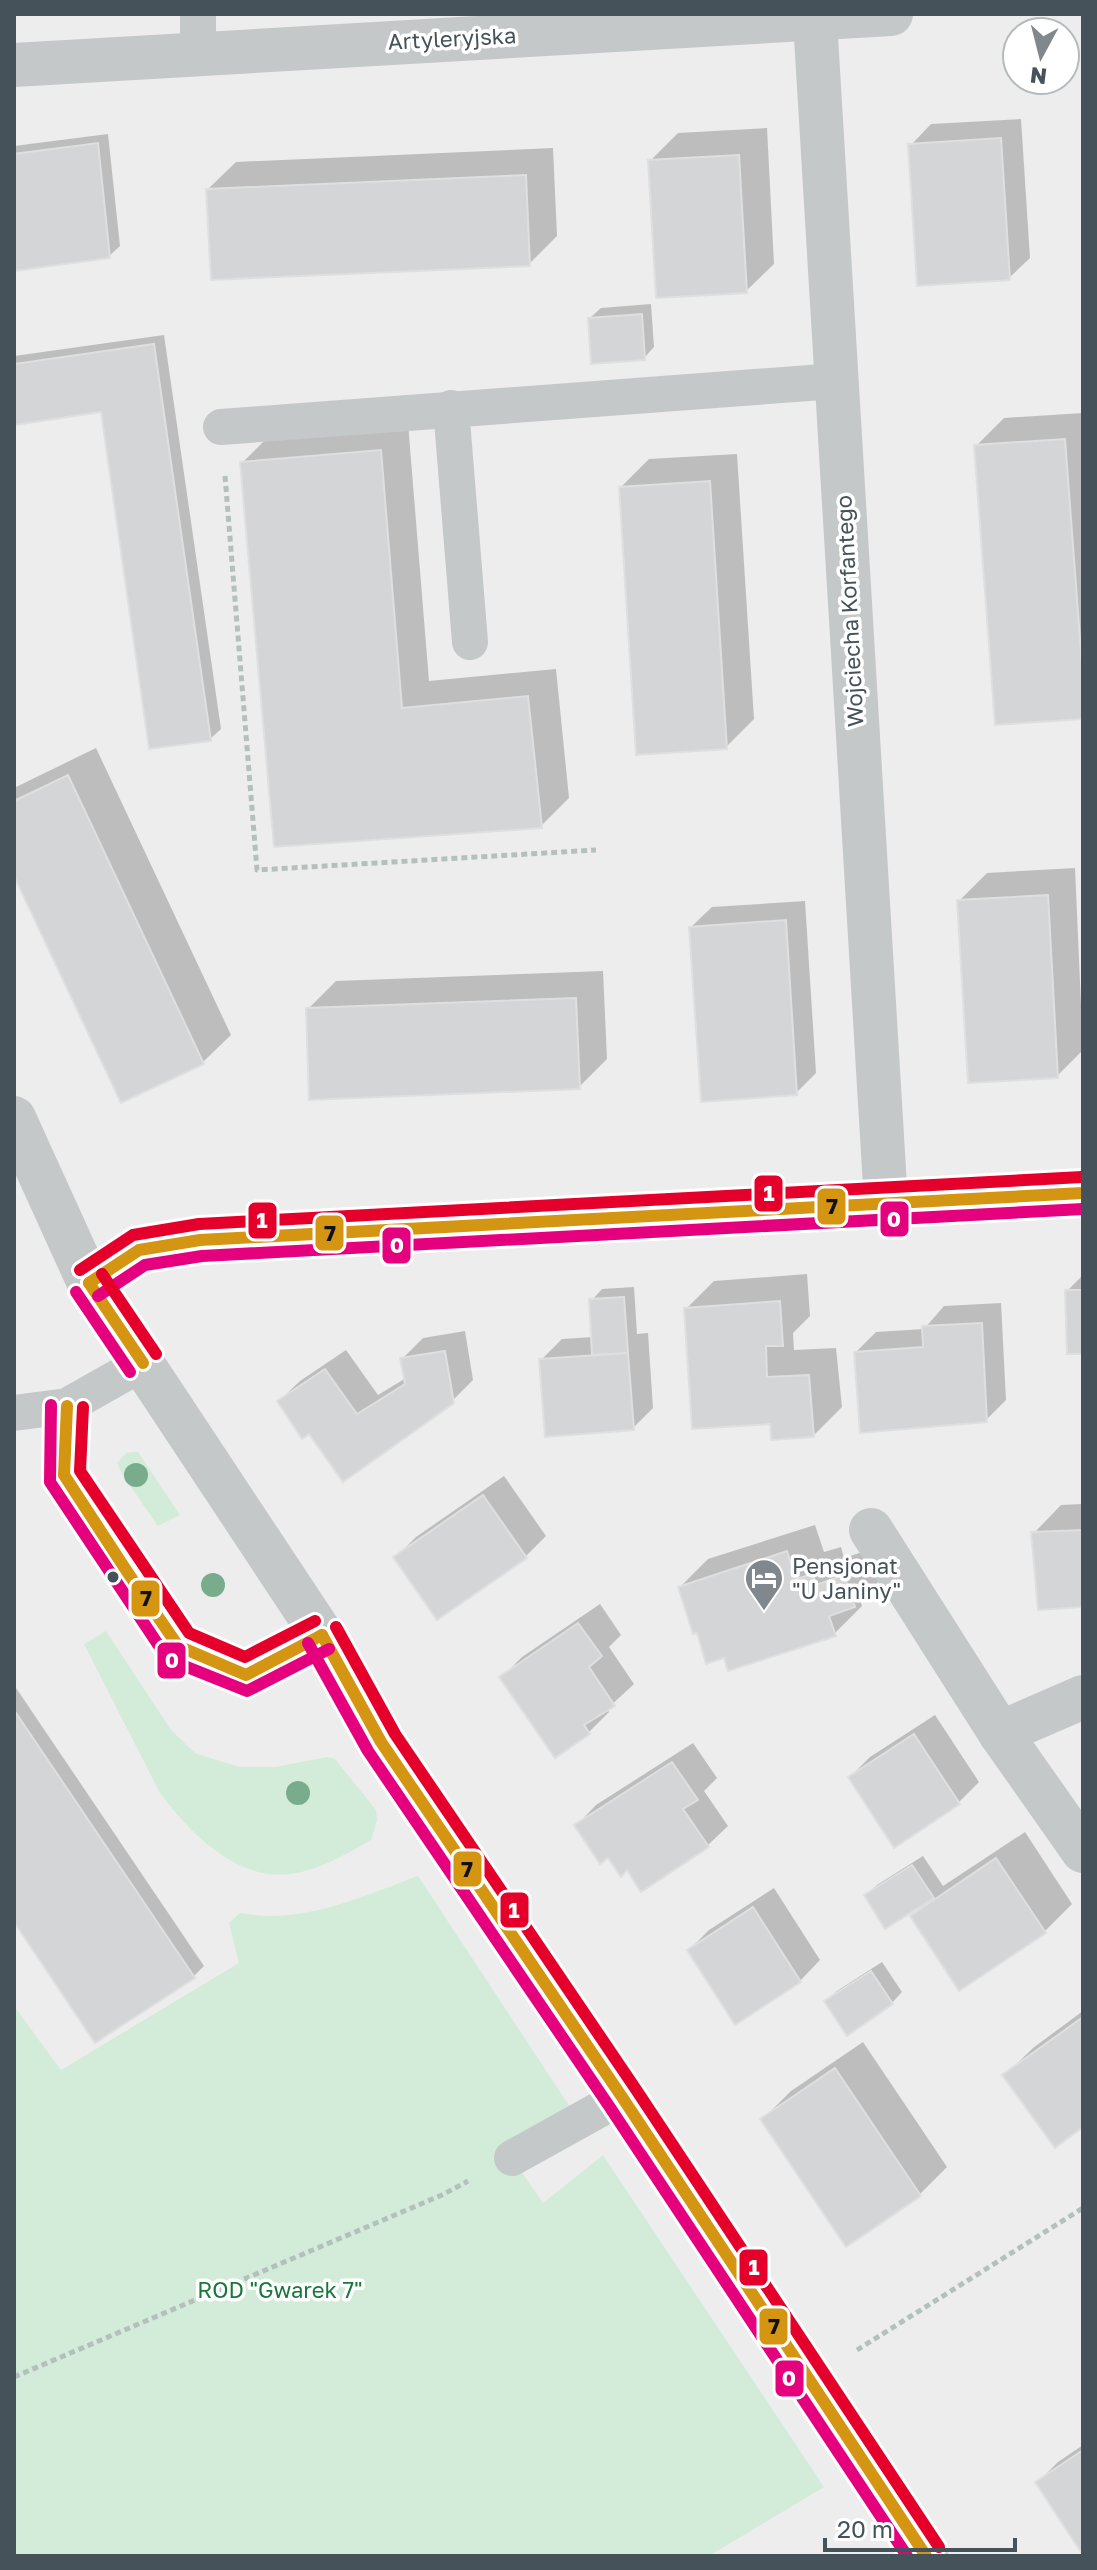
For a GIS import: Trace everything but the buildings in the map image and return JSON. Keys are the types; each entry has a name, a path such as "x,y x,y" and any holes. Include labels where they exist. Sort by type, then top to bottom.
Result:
{"street":[{"name":"Artyleryjska","path":"14,65 198,33 815,20 891,14"},
{"name":"Wojciecha Korfantego","path":"815,20 886,1203"},
{"path":"14,1118 89,1283 322,1635 381,1742 622,2097 926,2556"},
{"path":"89,1283 139,1250 200,1240 1083,1193"},
{"path":"871,1530 1000,1733 1083,1851"},
{"path":"1000,1733 1083,1697"}],"lane":[{"path":"221,427 836,381"},
{"path":"451,408 470,642"},
{"path":"14,1413 67,1406 143,1363"},
{"path":"67,1406 64,1475 178,1646 246,1675 322,1635"},
{"path":"512,2158 622,2097"}],"path":[{"path":"221,427 257,870 596,850"},
{"path":"14,2377 442,2195 512,2158"},
{"path":"856,2351 1083,2208"}],"green space":[{"path":"138,1452 180,1515 158,1526 117,1463 126,1453"},
{"path":"106,1631 171,1730 195,1753 239,1767 275,1767 327,1757 335,1759 376,1810 377,1820 371,1840 322,1865 291,1874 252,1870 216,1851 185,1824 160,1793 84,1644"},
{"name":"ROD \"Gwarek 7\"","path":"418,1876 570,2107 512,2158 543,2203 603,2155 824,2487 709,2556 14,2556 14,2006 61,2070 239,1963 229,1923 240,1913 263,1916 309,1912 353,1900"}],"transit line":[{"name":"1","path":"80,1270 133,1235 199,1224 1082,1177"},
{"name":"7","path":"89,1283 139,1250 200,1240 1083,1193"},
{"name":"0","path":"98,1296 145,1265 202,1256 1083,1209"},
{"name":"1","path":"102,1274 156,1354"},
{"name":"7","path":"89,1283 143,1363"},
{"name":"0","path":"76,1292 130,1372"},
{"name":"0","path":"51,1405 50,1482 165,1655 172,1661 247,1691 329,1649"},
{"name":"7","path":"67,1406 64,1475 178,1646 246,1675 322,1635"},
{"name":"1","path":"83,1407 80,1471 189,1633 245,1657 315,1621"},
{"name":"1","path":"336,1627 395,1734 635,2088 939,2547"},
{"name":"7","path":"322,1635 381,1742 622,2097 926,2556"},
{"name":"0","path":"308,1643 368,1751 609,2106 907,2556"}],"place":[{"name":"Pensjonat \"U Janiny\"","path":"764,1612"}]}
